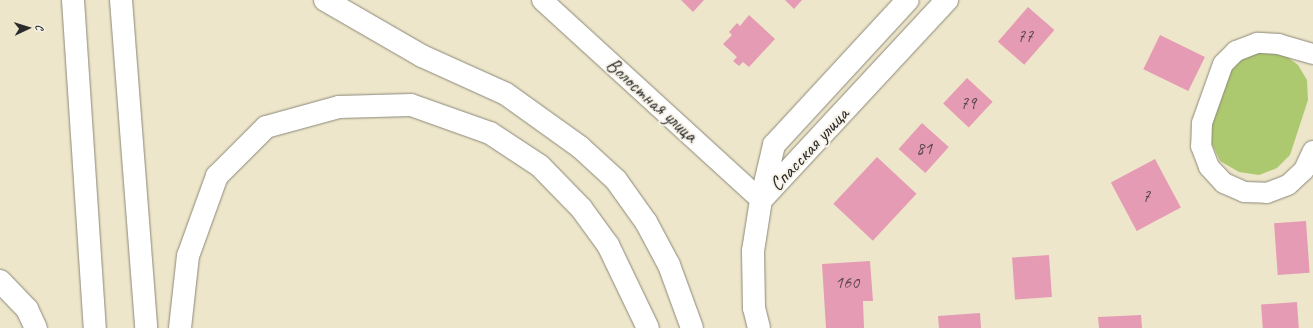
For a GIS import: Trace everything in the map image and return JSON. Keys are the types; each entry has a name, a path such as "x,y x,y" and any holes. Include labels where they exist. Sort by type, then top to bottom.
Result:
{"street":[{"path":"73,0 95,328"},
{"path":"121,0 146,328"},
{"path":"325,0 422,56 506,94 580,147 616,180 646,222 669,265 692,328"},
{"name":"Волостная улица","path":"542,0 761,200"},
{"name":"Спасская улица","path":"761,200 774,145 908,0"},
{"name":"Спасская улица","path":"761,200 947,0"},
{"path":"1313,54 1279,44 1257,43 1236,51 1223,64 1202,123 1201,146 1209,167 1224,183 1244,192 1267,193 1288,186 1304,170 1313,151"},
{"path":"180,328 188,256 217,176 266,127 339,107 411,105 490,133 540,166 581,208 608,245 648,328"},
{"path":"759,328 754,308 753,251 761,200"},
{"path":"0,281 27,309 36,328"}],"green space":[{"path":"1259,52 1281,52 1298,65 1307,80 1308,100 1290,155 1277,168 1259,175 1239,172 1220,161 1212,144 1211,125 1228,74 1243,58"}],"building":[{"path":"681,0 704,0 693,12"},
{"path":"785,0 802,0 794,9"},
{"path":"1028,7 1054,30 1024,65 998,42"},
{"path":"749,15 775,39 749,67 743,62 739,66 733,61 737,57 723,44 732,35 729,32 737,23 740,26"},
{"path":"1160,35 1205,57 1188,91 1143,69"},
{"path":"967,78 993,102 969,127 943,104"},
{"path":"922,123 949,147 925,173 899,149"},
{"path":"877,157 916,194 873,241 833,204"},
{"path":"1155,159 1181,208 1137,231 1111,182"},
{"path":"1306,221 1310,273 1278,275 1274,223"},
{"path":"1049,255 1052,297 1015,299 1012,258"},
{"path":"870,261 873,301 863,301 864,328 826,328 822,264"},
{"path":"1297,302 1299,328 1263,328 1261,305"},
{"path":"980,313 981,328 939,328 938,316"},
{"path":"1141,315 1142,328 1099,328 1098,317"}]}
